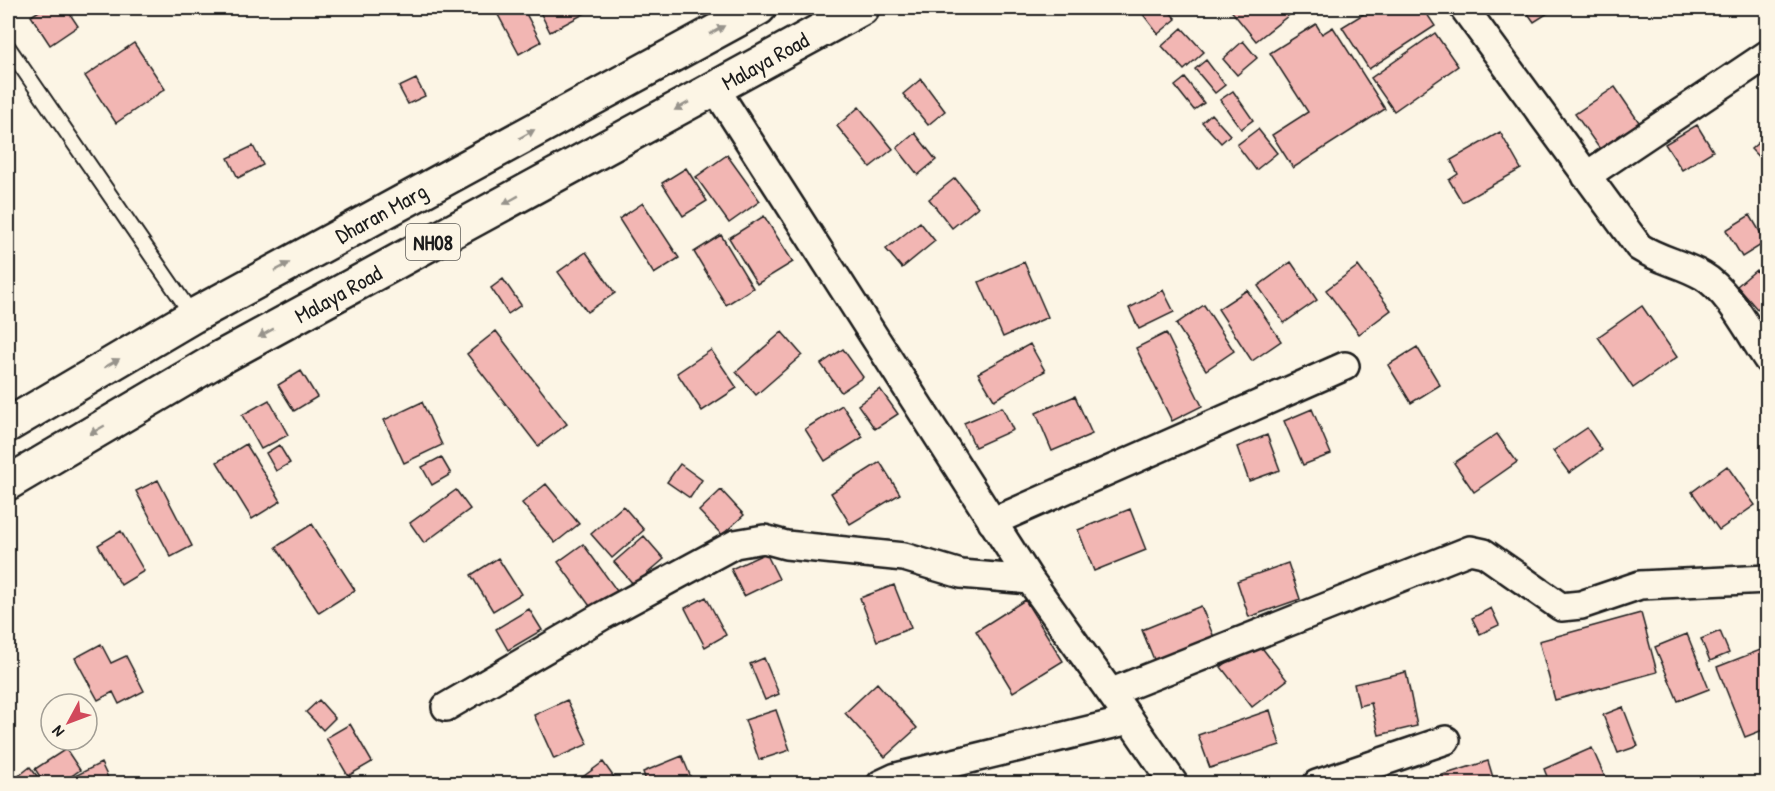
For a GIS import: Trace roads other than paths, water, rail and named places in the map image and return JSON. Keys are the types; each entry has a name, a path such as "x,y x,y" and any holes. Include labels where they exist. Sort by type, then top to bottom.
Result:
{"main road":[{"name":"Dharan Marg","path":"8,425 193,316 759,8"},
{"name":"Malaya Road","path":"8,483 220,358 862,8"},
{"path":"597,96 622,139"}],"street":[{"path":"1464,8 1639,247 1654,257 1702,275 1717,287 1767,360"},
{"path":"1586,176 1767,54"},
{"path":"715,88 1029,580 1112,692 1174,783"},
{"path":"992,522 1345,366"},
{"path":"446,707 602,616 735,544 764,539 786,545 904,557 961,574 1029,580"},
{"path":"1112,692 1470,550 1484,553 1561,607 1581,604 1640,585 1767,579"},
{"path":"881,783 896,777 1130,720"},
{"path":"1317,783 1446,740"}],"lane":[{"path":"8,47 193,316"}]}
